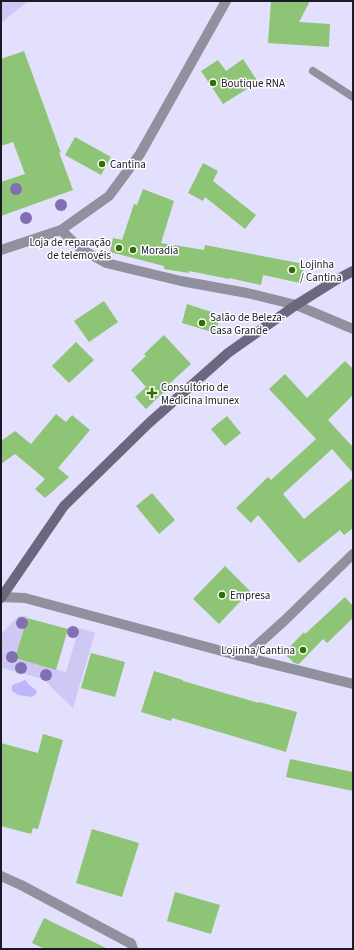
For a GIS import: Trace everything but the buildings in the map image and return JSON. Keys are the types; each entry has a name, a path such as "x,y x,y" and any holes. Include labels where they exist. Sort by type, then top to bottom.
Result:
{"main road":[{"path":"1,597 64,506 149,423 228,353 296,305 353,271"}],"street":[{"path":"1,250 61,230 109,196 136,160 226,1"},
{"path":"61,230 81,249 106,263 181,281 247,293 296,305 353,329"},
{"path":"244,657 284,621 353,554"},
{"path":"1,597 25,598 244,657 353,684"},
{"path":"1,876 21,885 128,942 131,944 133,949"}],"lane":[{"path":"313,71 353,97"}],"shaded area":[{"path":"1,1 28,1 1,23"},
{"path":"19,616 27,616 15,658 66,672 79,628 95,633 73,708 43,679 2,668 1,671 1,636"},
{"path":"24,680 36,690 37,693 32,697 18,695 12,691 12,686"}],"place":[{"name":"Boutique RNA","path":"213,83"},
{"name":"Cantina","path":"102,164"},
{"name":"Loja de reparação de telemovéis","path":"119,248"},
{"name":"Moradia","path":"133,250"},
{"name":"Lojinha / Cantina","path":"292,270"},
{"name":"Salão de Beleza- Casa Grande","path":"202,323"},
{"name":"Consultório de Medicina Imunex","path":"152,393"},
{"name":"Empresa","path":"222,595"},
{"name":"Lojinha/Cantina","path":"303,650"}]}
